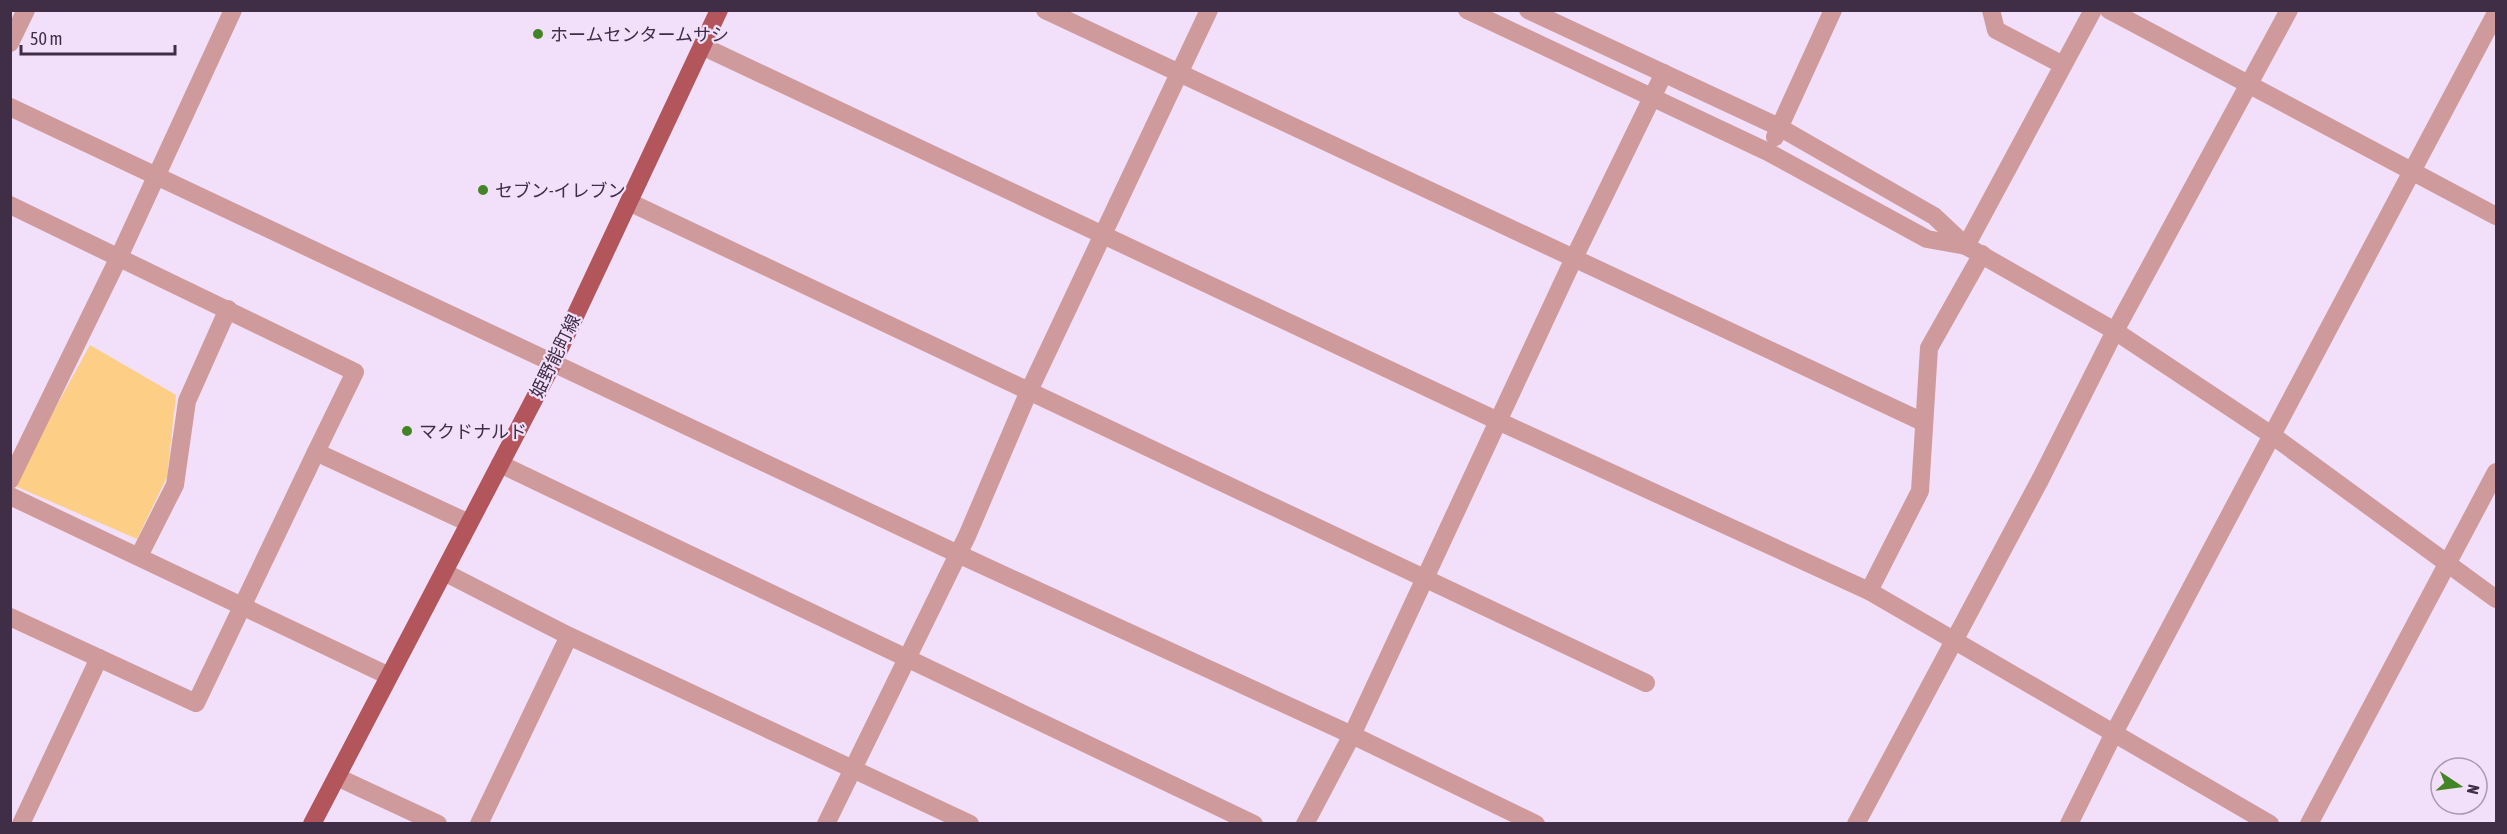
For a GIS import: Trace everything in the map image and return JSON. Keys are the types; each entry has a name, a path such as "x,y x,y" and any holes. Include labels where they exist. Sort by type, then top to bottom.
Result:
{"main road":[{"name":"姫野能町線","path":"312,824 553,363 719,10"}],"street":[{"path":"10,43 26,10"},
{"path":"10,480 119,257 232,10"},
{"path":"1045,10 1923,422"},
{"path":"826,824 958,554 1029,391 1209,10"},
{"path":"1467,10 1767,152 1927,239 1966,246 1982,254 2115,331 2273,436 2496,599"},
{"path":"1528,10 1779,127 1934,216 1966,246"},
{"path":"1767,152 1833,10"},
{"path":"1991,10 1996,30 2063,65"},
{"path":"1966,246 2093,10"},
{"path":"2109,10 2496,216"},
{"path":"1856,824 2040,480 2115,331 2289,10"},
{"path":"2069,824 2114,733 2496,13"},
{"path":"702,46 1498,421 1869,591 1954,638 2270,824"},
{"path":"1305,824 1352,735 1574,258 1664,73"},
{"path":"10,107 958,554 1352,735 1536,824"},
{"path":"629,202 1424,580 1646,683"},
{"path":"10,205 355,372 196,703 10,617"},
{"path":"1869,591 1920,491 1929,348 1982,254"},
{"path":"138,556 175,485 187,401 228,309"},
{"path":"316,452 469,523"},
{"path":"500,464 1254,824"},
{"path":"2309,824 2496,472"},
{"path":"10,496 389,676"},
{"path":"444,572 569,636 970,824"},
{"path":"478,824 569,636"},
{"path":"21,824 99,658"},
{"path":"336,777 438,824"}],"shaded area":[{"path":"90,345 176,395 167,477 137,539 13,485"}],"place":[{"name":"ホームセンタームサシ","path":"538,34"},
{"name":"セブン-イレブン","path":"483,190"},
{"name":"マクドナルド","path":"407,431"}]}
